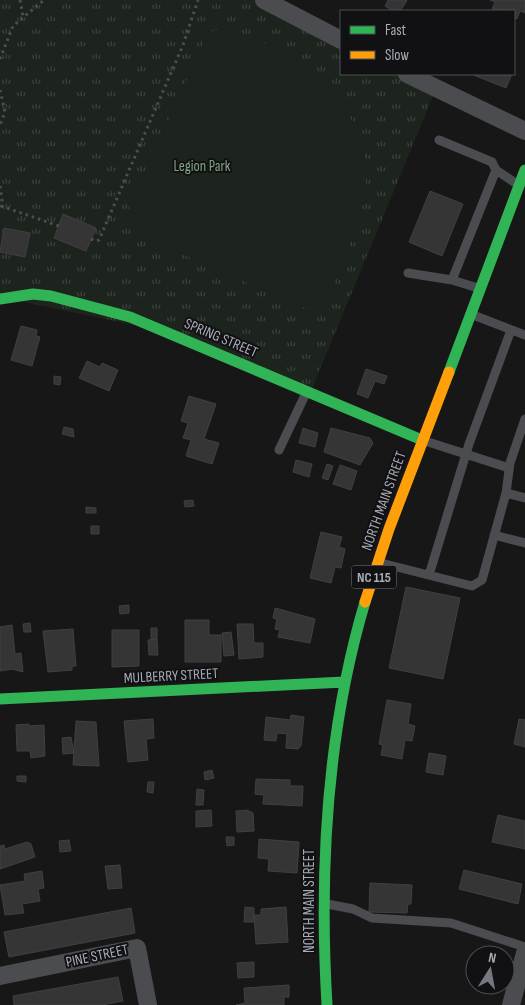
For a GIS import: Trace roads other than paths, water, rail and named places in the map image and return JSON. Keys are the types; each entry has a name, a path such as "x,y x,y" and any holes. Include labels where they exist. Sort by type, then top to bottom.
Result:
{"main road":[{"name":"NORTH MAIN STREET","path":"328,1005 322,903 327,797 344,682 378,563 422,440 525,170"},
{"name":"SPRING STREET","path":"0,299 33,294 51,296 130,317 422,440"},
{"name":"MULBERRY STREET","path":"0,699 344,682"}],"street":[{"path":"264,0 340,39"},
{"path":"409,75 525,131"},
{"name":"PINE STREET","path":"0,976 137,948 148,1005"},
{"path":"510,1005 525,953"}],"lane":[{"path":"438,140 492,162 496,170 519,186"},
{"path":"452,280 496,170"},
{"path":"408,273 452,280 480,289"},
{"path":"470,314 525,336"},
{"path":"429,575 466,455 511,330"},
{"path":"279,450 307,391"},
{"path":"378,563 472,586 482,580 506,493 509,468 525,419"},
{"path":"422,440 509,468"},
{"path":"506,493 525,498"},
{"path":"494,535 525,543"},
{"path":"322,903 352,909 372,918 451,923 525,947"}],"park label":[{"name":"Legion Park","path":"202,166"}]}
